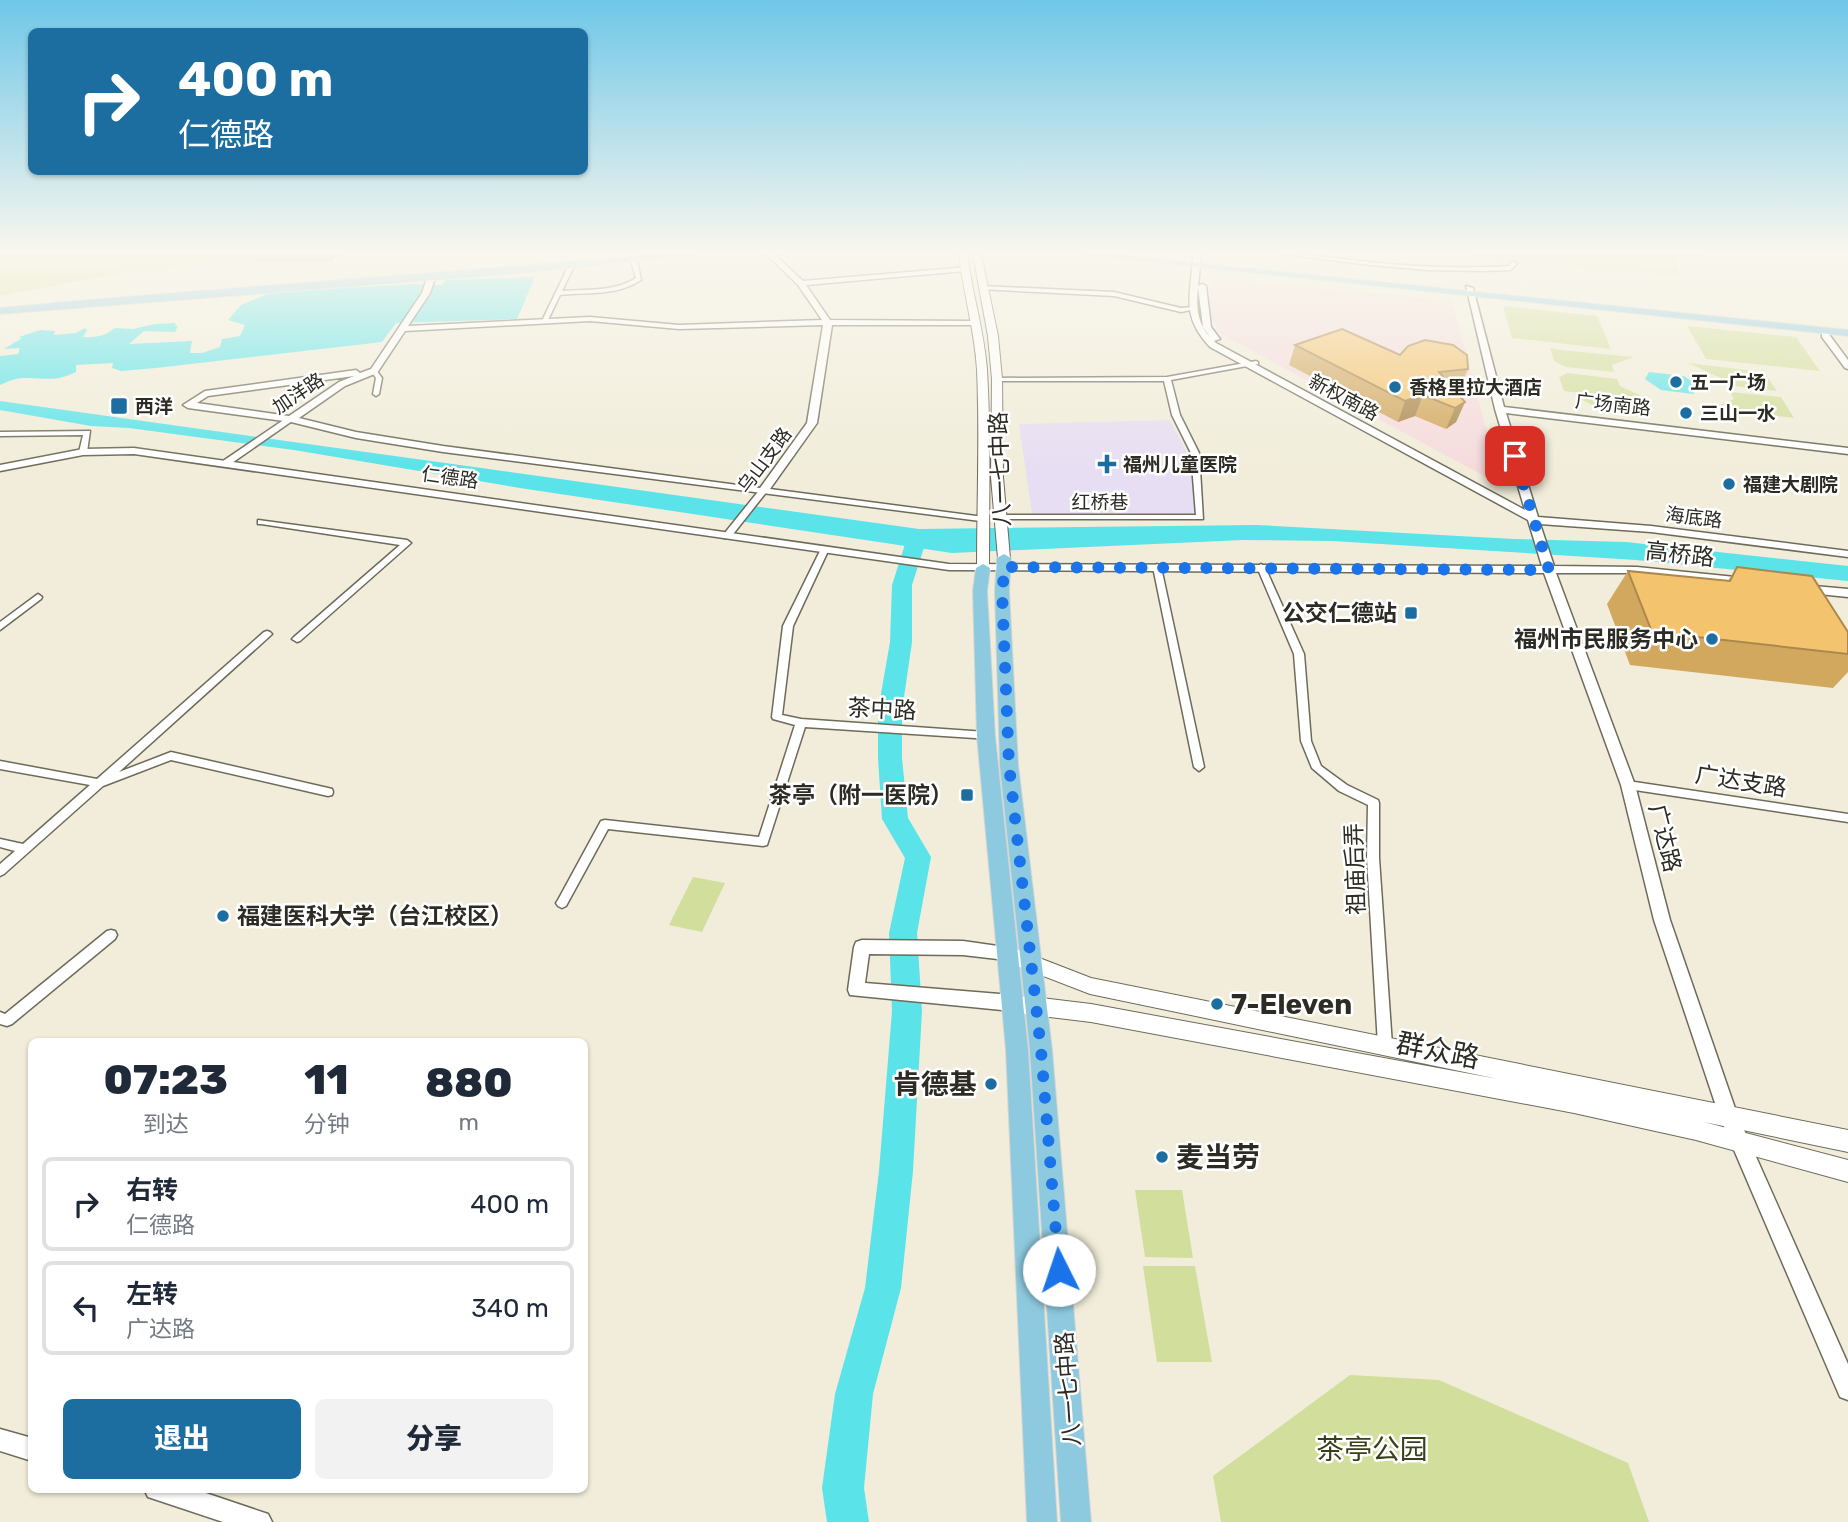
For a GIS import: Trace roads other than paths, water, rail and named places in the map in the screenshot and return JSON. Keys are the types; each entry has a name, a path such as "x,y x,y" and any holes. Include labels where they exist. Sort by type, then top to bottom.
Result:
{"main road":[{"name":"八一七中路","path":"975,325 982,372 984,520 1002,591 1009,765 1037,1006 1068,1380 1076,1522"},
{"name":"八一七中路","path":"991,325 997,379 997,477 1000,518 994,564 979,591 986,736 1013,1003 1042,1522"},
{"path":"1774,325 1848,333"},
{"path":"1817,325 1848,328"},
{"path":"1006,953 1090,986 1848,1140"},
{"name":"群众路","path":"1013,1003 1091,1013 1574,1103 1696,1130 1848,1171"}],"street":[{"path":"516,325 405,326 374,371 205,394 188,405 291,419 356,435 424,447 984,520"},
{"path":"657,325 738,325"},
{"name":"乌山支路","path":"727,536 812,423 828,325"},
{"name":"新权南路","path":"1196,325 1202,336 1535,519"},
{"name":"新权南路","path":"1207,325 1222,343 1252,364"},
{"name":"广达路","path":"1478,325 1500,409 1549,566 1628,785 1662,920 1728,1115 1848,1389"},
{"path":"1825,335 1848,366"},
{"path":"997,379 1167,379 1252,364"},
{"path":"374,371 379,378 376,394"},
{"name":"加洋路","path":"226,463 342,384 374,371"},
{"name":"红桥巷","path":"1000,518 1200,517 1195,453 1176,415 1167,379"},
{"name":"广场南路","path":"1500,409 1848,451"},
{"path":"0,435 87,433 83,452"},
{"name":"仁德路","path":"0,468 83,452 134,451 923,565 994,564"},
{"name":"海底路","path":"1535,519 1651,529 1848,554"},
{"path":"261,522 407,543 297,639"},
{"name":"茶中路","path":"824,551 788,626 777,717 801,723 986,736"},
{"path":"994,564 1157,567 1549,566"},
{"name":"高桥路","path":"1549,566 1637,570 1755,583"},
{"path":"1157,567 1199,767"},
{"name":"祖庙后弄","path":"1261,567 1299,654 1306,741 1317,768 1343,788 1374,803 1373,858 1385,1045"},
{"path":"1795,588 1848,593"},
{"path":"0,627 38,597"},
{"path":"0,871 267,634"},
{"path":"562,903 605,824 763,842 801,723"},
{"path":"0,765 100,783 171,756 328,792"},
{"name":"广达支路","path":"1628,785 1848,818"},
{"path":"0,843 25,849"},
{"path":"0,1018 6,1020 111,934"},
{"path":"1006,953 926,947 862,947 856,990 1013,1003"},
{"path":"0,1440 28,1449"},
{"path":"169,1493 260,1522"}],"water":[{"path":"175,325 178,326 175,332 144,331 129,344 192,341 190,353 202,353 220,347 222,339 240,336 245,325 395,325 382,342 121,371 112,368 113,363 76,365 76,372 61,377 20,378 0,385 0,356 18,354 20,348 4,349 22,338 19,337 40,330 55,331 54,335 76,333 85,328 87,330 83,337 92,337 104,335 115,328"},
{"path":"1649,372 1684,376 1700,387 1693,394 1661,390 1645,379"},
{"path":"0,401 919,529 1256,525 1514,539 1626,542 1848,566 1848,581 1636,560 1333,541 1243,540 952,553 520,488 294,450 129,428 91,426 0,410"}],"waterway":[{"path":"848,1522 843,1488 854,1394 883,1288 896,1171 907,1011 903,933 918,857 895,819 890,758 890,711 901,642 902,585 917,538"}],"place":[{"name":"五一广场","path":"1676,382"},
{"name":"香格里拉大酒店","path":"1395,387"},
{"name":"西洋","path":"119,406"},
{"name":"三山一水","path":"1686,413"},
{"name":"福州儿童医院","path":"1107,464"},
{"name":"福建大剧院","path":"1729,484"},
{"name":"公交仁德站","path":"1411,613"},
{"name":"福州市民服务中心","path":"1712,639"},
{"name":"茶亭（附一医院）","path":"967,795"},
{"name":"福建医科大学（台江校区）","path":"223,916"},
{"name":"7-Eleven","path":"1217,1004"},
{"name":"肯德基","path":"991,1084"},
{"name":"麦当劳","path":"1162,1157"}],"park label":[{"name":"茶亭公园","path":"1372,1449"}]}
